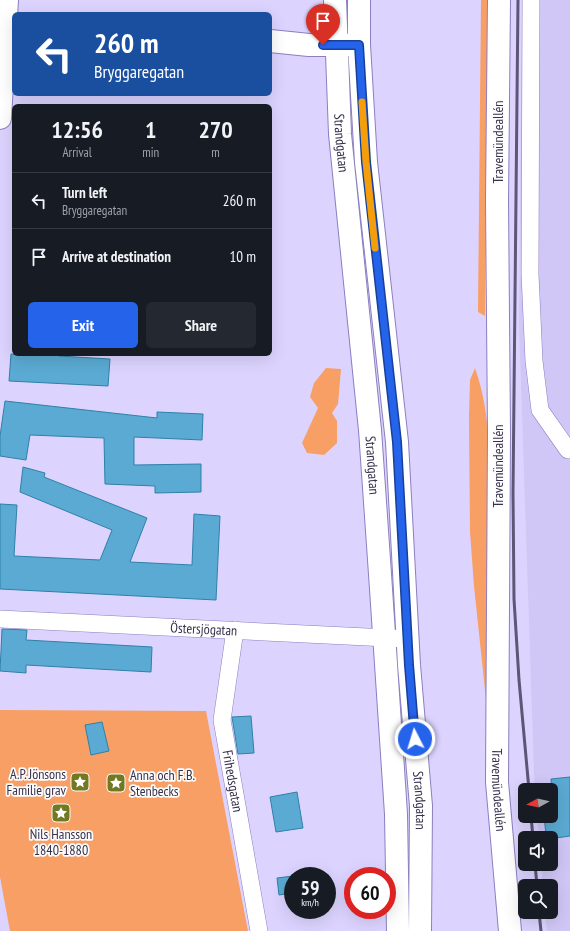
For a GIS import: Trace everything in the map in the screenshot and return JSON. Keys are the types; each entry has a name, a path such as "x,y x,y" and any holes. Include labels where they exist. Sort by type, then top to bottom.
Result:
{"main road":[{"name":"Strandgatan","path":"335,0 340,134 370,430 396,814 398,931"},
{"name":"Strandgatan","path":"359,0 359,45 366,162 397,442 408,639 421,806 420,931"},
{"name":"Travemündeallén","path":"499,0 497,201 499,433 498,782 510,931"},
{"path":"0,118 7,12"},
{"path":"272,41 309,45 359,45"}],"street":[{"path":"531,0 530,274 534,361 540,410 568,450"},
{"name":"Östersjögatan","path":"0,620 408,639"},
{"name":"Frihedsgatan","path":"235,630 222,720 259,931"}],"shaded area":[{"path":"481,0 488,0 485,316 478,312"},
{"path":"522,0 570,0 570,931 547,931 546,919 558,919 558,879 542,879 542,871 558,871 558,831 538,831 538,823 558,823 558,783 535,783 519,324"},
{"path":"326,368 341,369 338,404 332,413 337,421 337,443 324,455 307,453 302,443 318,408 310,397 314,383"},
{"path":"475,368 484,403 488,439 487,709 470,532 470,380"},
{"path":"0,710 206,711 248,931 10,931 0,877"}],"building":[{"path":"11,354 12,356 59,356 110,359 108,386 9,381"},
{"path":"5,401 157,418 157,412 203,414 202,440 134,437 134,465 201,464 201,492 155,493 155,486 105,484 104,438 30,435 26,460 0,456 0,436"},
{"path":"23,467 45,473 44,477 147,518 130,562 192,565 194,514 220,516 216,600 0,589 0,504 17,505 14,556 100,560 112,530 20,492"},
{"path":"2,629 27,630 26,640 152,647 151,672 26,665 26,673 0,671"},
{"path":"251,716 254,753 238,754 232,717"},
{"path":"102,722 109,751 91,755 85,725"},
{"path":"570,777 570,836 558,838 558,831 546,831 545,823 558,823 558,783 551,783 551,779"},
{"path":"297,792 303,828 276,832 270,797"},
{"path":"284,877 284,894 279,895 277,878"}],"railway":[{"path":"518,0 513,493 514,599 519,680 528,783"},
{"path":"532,823 532,831"},
{"path":"536,871 536,879"},
{"path":"540,919 541,931"}],"slow traffic":[{"path":"362,102 366,162 375,248"}],"place":[{"name":"A.P. Jönsons Familie grav","path":"80,782"},
{"name":"Anna och F.B. Stenbecks","path":"116,783"},
{"name":"Nils Hansson 1840-1880","path":"61,813"}],"route":[{"path":"323,45 359,45 366,162 374,246 397,442 409,665 415,739"}]}
